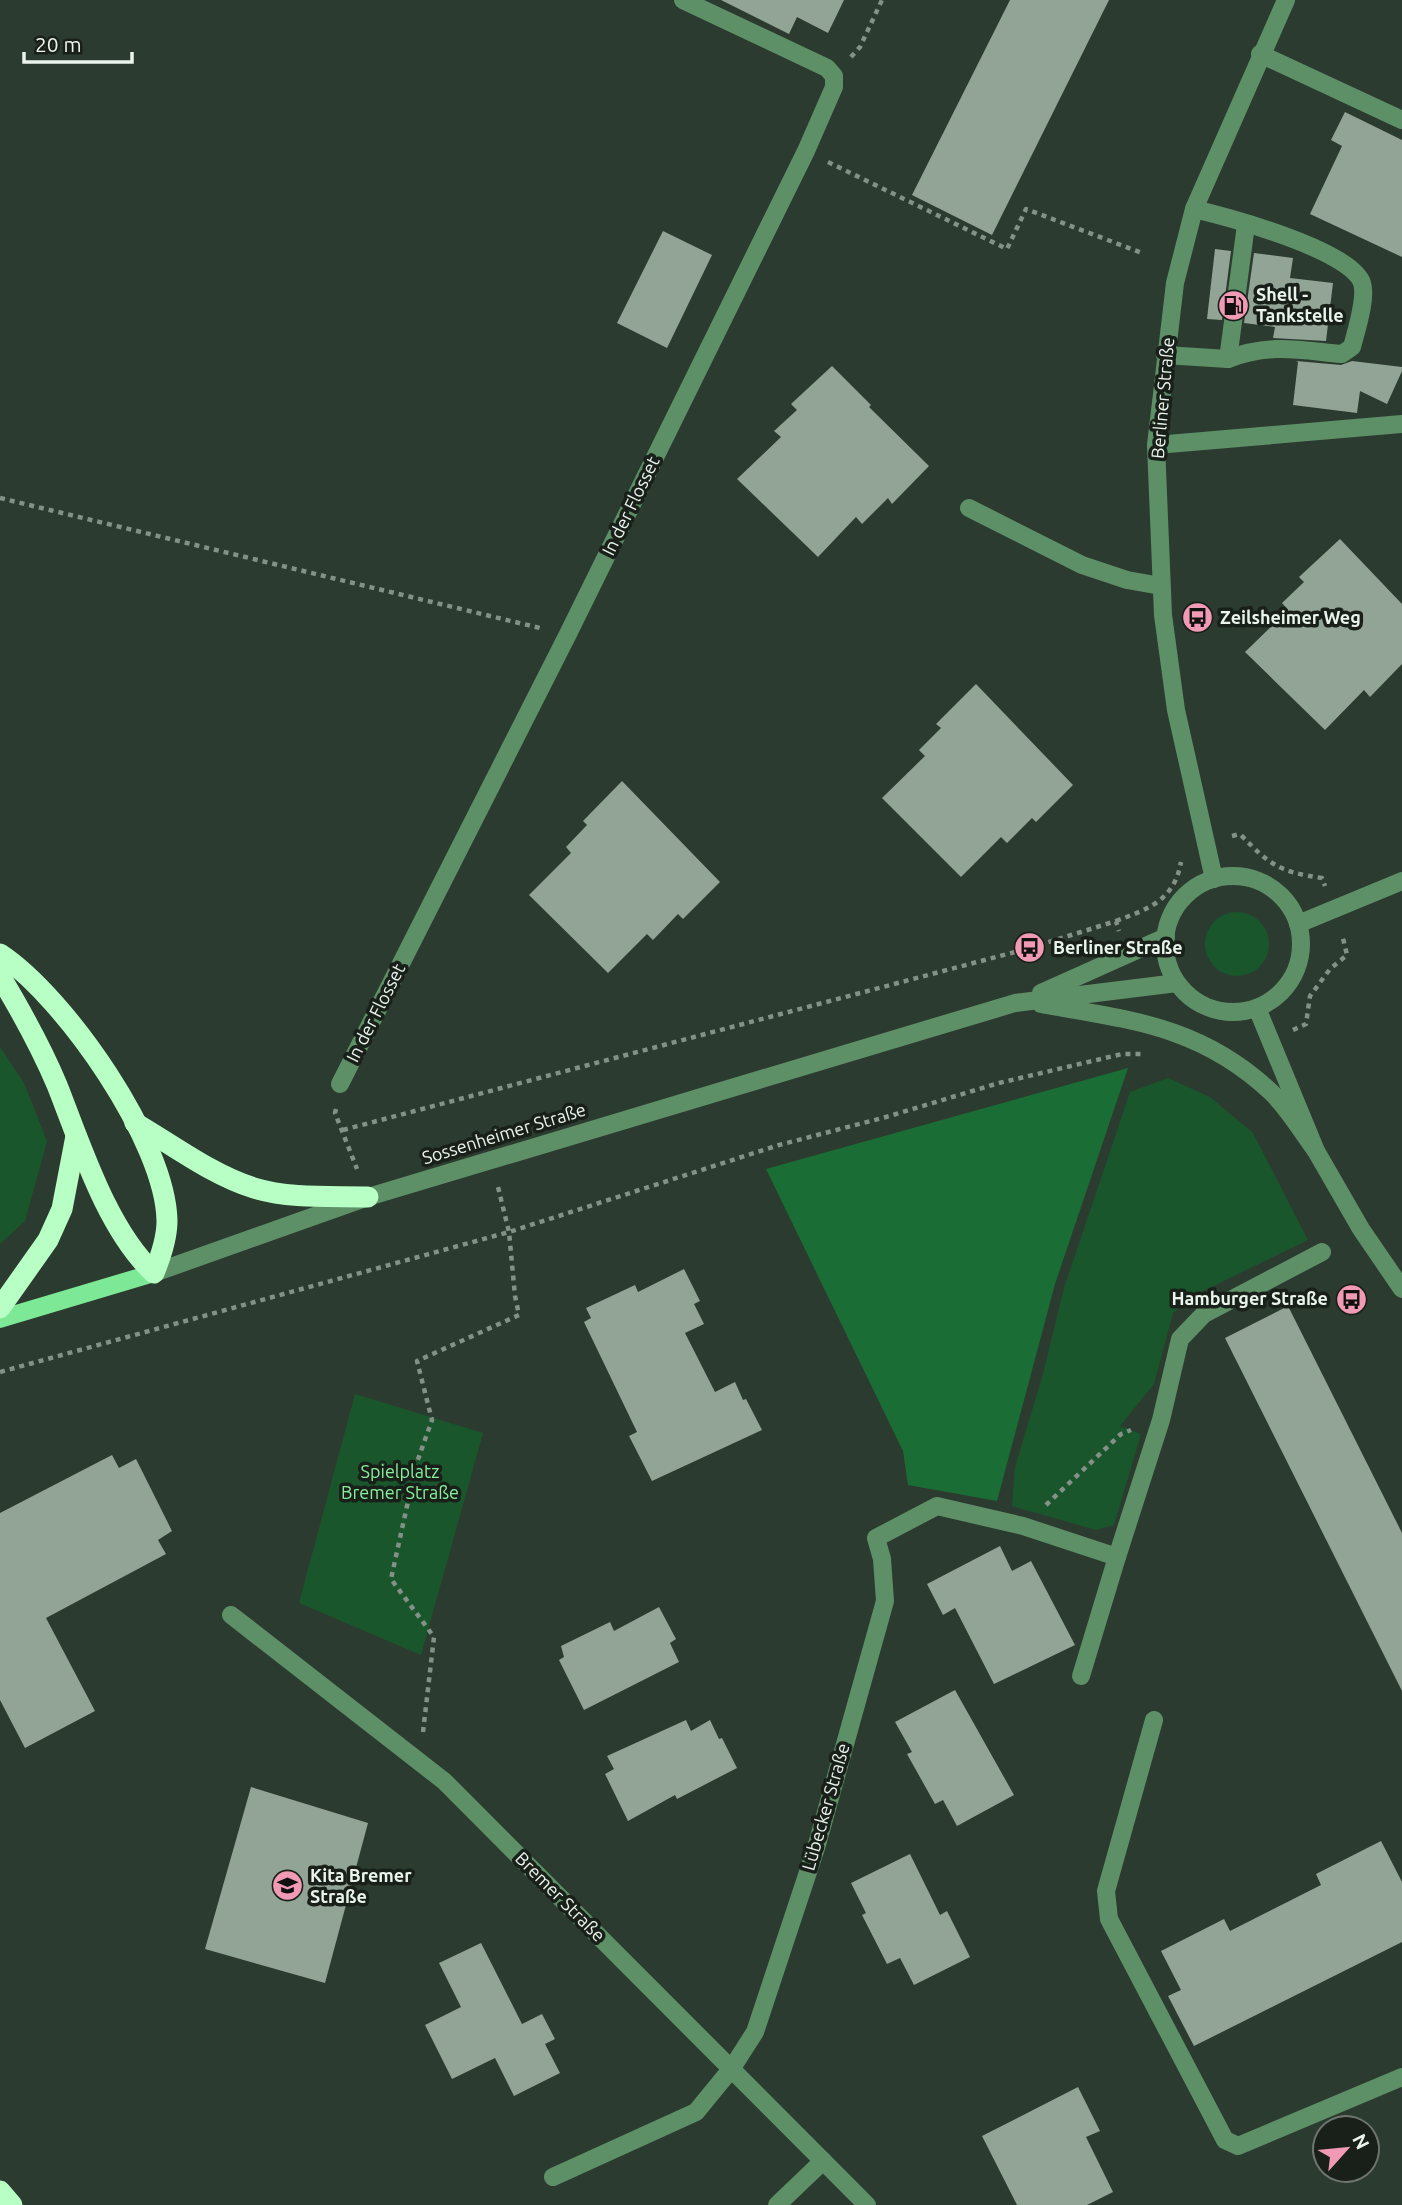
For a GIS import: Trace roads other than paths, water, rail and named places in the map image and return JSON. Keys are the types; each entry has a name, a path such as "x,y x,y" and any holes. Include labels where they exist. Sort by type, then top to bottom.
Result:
{"highway":[{"path":"0,954 54,1002 78,1030 135,1123 160,1182 167,1221 164,1249 154,1273 120,1230 76,1136 38,1044 0,976"},
{"path":"135,1123 221,1175 255,1188 297,1195 368,1197"},
{"path":"0,1308 36,1259 53,1230 62,1209 76,1136"},
{"path":"0,2191 12,2205"}],"main road":[{"name":"Sossenheimer Straße","path":"0,1319 154,1273"}],"street":[{"name":"In der Flosset","path":"340,1084 568,634 806,151 834,87 834,76 827,68 683,0"},
{"name":"Berliner Straße","path":"1214,879 1177,710 1163,615 1156,445 1175,283 1194,209 1286,0"},
{"path":"1260,54 1402,120"},
{"path":"1165,355 1228,359 1251,350 1272,348 1342,354 1352,346 1360,315 1364,287 1358,275 1334,257 1294,238 1194,209"},
{"path":"1228,359 1246,225"},
{"path":"1156,445 1402,424"},
{"path":"969,508 1082,565 1127,580 1161,586"},
{"path":"1232,876 1249,878 1265,885 1279,895 1290,908 1298,924 1301,944 1294,974 1275,998 1257,1008 1235,1013 1213,1010 1193,999 1177,983 1168,961 1166,937 1176,907 1199,885 1214,879 1232,876"},
{"path":"1298,924 1402,881"},
{"name":"Sossenheimer Straße","path":"154,1273 368,1197 1024,1001 1166,937"},
{"name":"Sossenheimer Straße","path":"1024,1001 1177,983"},
{"path":"1024,1001 1155,1026 1222,1053 1273,1093 1317,1151"},
{"path":"1257,1008 1317,1151 1361,1229 1402,1289"},
{"path":"1081,1676 1161,1420 1180,1339 1204,1314 1322,1252"},
{"name":"Lübecker Straße","path":"553,2177 696,2112 732,2068 755,2032 807,1875 885,1601 882,1559 876,1538 937,1506 1023,1526 1117,1557"},
{"name":"Bremer Straße","path":"231,1615 444,1781 867,2205"},
{"path":"1154,1720 1107,1891 1109,1919 1225,2140 1238,2146 1402,2077"},
{"path":"777,2205 823,2161"}],"place":[{"name":"Shell - Tankstelle","path":"1233,305"},
{"name":"Zeilsheimer Weg","path":"1197,618"},
{"name":"Berliner Straße","path":"1030,948"},
{"name":"Hamburger Straße","path":"1351,1299"},
{"name":"Kita Bremer Straße","path":"287,1886"}],"park label":[{"name":"Spielplatz Bremer Straße","path":"400,1482"}]}
